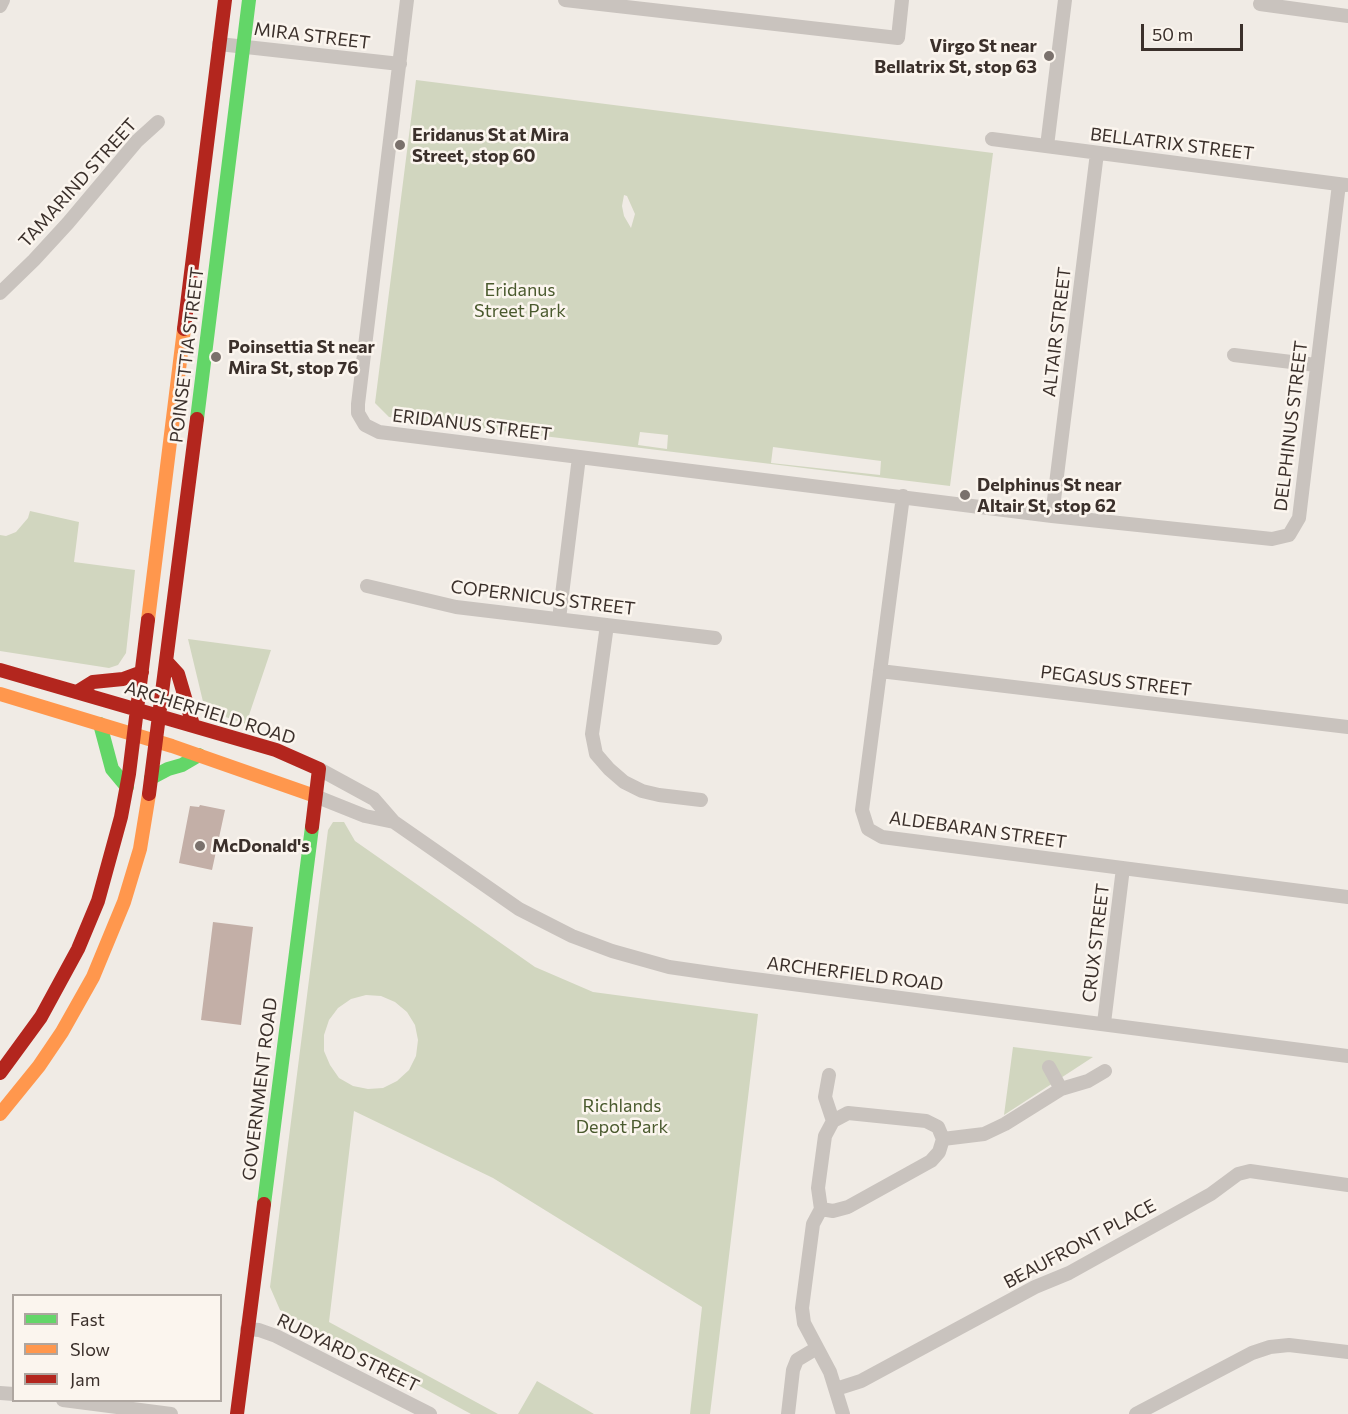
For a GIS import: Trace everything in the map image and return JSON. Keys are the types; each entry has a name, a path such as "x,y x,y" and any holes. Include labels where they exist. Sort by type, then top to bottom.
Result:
{"main road":[{"name":"POINSETTIA STREET","path":"0,1074 41,1017 78,949 109,867 127,787 225,0"},
{"name":"POINSETTIA STREET","path":"0,1114 39,1066 62,1032 103,955 124,902 140,849 167,662 249,0"},
{"path":"167,662 178,674 193,725"},
{"name":"ARCHERFIELD ROAD","path":"0,670 276,750 318,769"},
{"path":"77,692 93,682 123,679 142,672"},
{"name":"ARCHERFIELD ROAD","path":"0,694 156,740 315,796"},
{"path":"100,724 112,769 127,787"},
{"path":"151,778 199,755"},
{"name":"GOVERNMENT ROAD","path":"237,1414 318,769"}],"street":[{"path":"0,6 3,0"},
{"name":"ERIDANUS STREET","path":"407,0 358,404 358,413 365,425 379,432 903,496"},
{"path":"565,0 898,38 902,0"},
{"path":"1047,146 1065,0"},
{"path":"1260,4 1348,16"},
{"name":"MIRA STREET","path":"219,44 400,64"},
{"name":"TAMARIND STREET","path":"0,293 41,253 137,141 158,122"},
{"name":"BELLATRIX STREET","path":"992,139 1343,184"},
{"name":"ALTAIR STREET","path":"1052,516 1097,153"},
{"name":"DELPHINUS STREET","path":"903,496 1052,516 1272,539 1289,535 1299,518 1316,366 1343,184"},
{"path":"1234,355 1316,366"},
{"path":"559,619 579,457"},
{"name":"ALDEBARAN STREET","path":"903,496 862,810 868,829 882,837 1348,897"},
{"name":"COPERNICUS STREET","path":"367,586 456,607 715,638"},
{"path":"607,625 592,734 596,754 624,782 642,791 701,800"},
{"name":"PEGASUS STREET","path":"880,671 1348,727"},
{"name":"ARCHERFIELD ROAD","path":"318,769 374,799 394,822 519,909 572,936 612,951 669,967 1348,1056"},
{"name":"ARCHERFIELD ROAD","path":"315,796 365,816 394,822"},
{"name":"CRUX STREET","path":"1104,1023 1123,868"},
{"path":"1049,1067 1061,1089"},
{"path":"943,1139 984,1134 1005,1124 1061,1089 1088,1081 1105,1071"},
{"path":"829,1075 825,1097 833,1121"},
{"path":"821,1209 832,1211 848,1207 931,1161 939,1152 943,1139 938,1127 926,1121 848,1113 833,1121 825,1136 818,1188 821,1209 813,1224 802,1308 804,1323 830,1372 843,1414"},
{"name":"BEAUFRONT PLACE","path":"836,1389 861,1381 1035,1287 1069,1274 1211,1194 1238,1174 1250,1171 1348,1185"},
{"name":"RUDYARD STREET","path":"247,1329 276,1335 430,1414"},
{"path":"1136,1414 1252,1353 1270,1347 1289,1346 1348,1352"},
{"path":"788,1414 793,1370 797,1360 818,1348"},
{"path":"71,1402 171,1414"}],"green space":[{"name":"Eridanus Street Park","path":"416,80 993,153 950,486 389,417 375,403","holes":["624,195 627,196 635,214 631,228 624,216 622,206","640,432 668,435 667,449 638,445","773,447 881,461 880,475 771,463"]},
{"path":"30,511 79,522 74,562 135,570 126,653 118,665 109,668 0,651 0,535 6,536 16,532 28,518"},
{"path":"188,639 271,650 246,724 205,710"},
{"name":"Richlands Depot Park","path":"333,822 344,822 355,841 535,967 593,992 758,1014 710,1414 690,1414 702,1307 493,1178 354,1111 329,1322 498,1414 471,1414 280,1310 270,1287 328,830","holes":["366,995 381,996 395,1002 407,1012 415,1025 418,1040 416,1056 409,1070 397,1081 383,1088 368,1089 353,1086 339,1078 330,1065 324,1051 324,1035 329,1020 338,1008 351,999"]},
{"path":"1013,1047 1093,1057 1004,1115"},
{"path":"537,1381 594,1414 518,1414"}],"building":[{"name":"McDonald's","path":"200,805 225,810 212,870 179,863 190,806 199,807"},
{"path":"213,922 253,927 241,1025 201,1020"}],"traffic: fast":[{"path":"197,419 249,0"},
{"path":"100,724 112,769 127,787"},
{"path":"151,778 199,755"},
{"path":"264,1204 312,827"}],"traffic: slow":[{"path":"148,620 184,329"},
{"path":"0,694 172,746 315,796"},
{"path":"0,1114 39,1066 62,1032 93,977 124,902 140,849 149,794"}],"traffic: jam":[{"path":"184,329 225,0"},
{"path":"149,794 197,419"},
{"path":"0,1073 41,1017 78,949 98,901 121,817 129,774 148,620"},
{"path":"167,662 178,674 193,725"},
{"path":"0,670 276,750 319,769 312,827"},
{"path":"77,692 93,682 123,679 142,672"},
{"path":"237,1414 264,1204"}],"place":[{"name":"Virgo St near Bellatrix St, stop 63","path":"1049,56"},
{"name":"Eridanus St at Mira Street, stop 60","path":"400,145"},
{"name":"Poinsettia St near Mira St, stop 76","path":"216,357"},
{"name":"Delphinus St near Altair St, stop 62","path":"965,495"},
{"name":"McDonald's","path":"200,846"}]}
